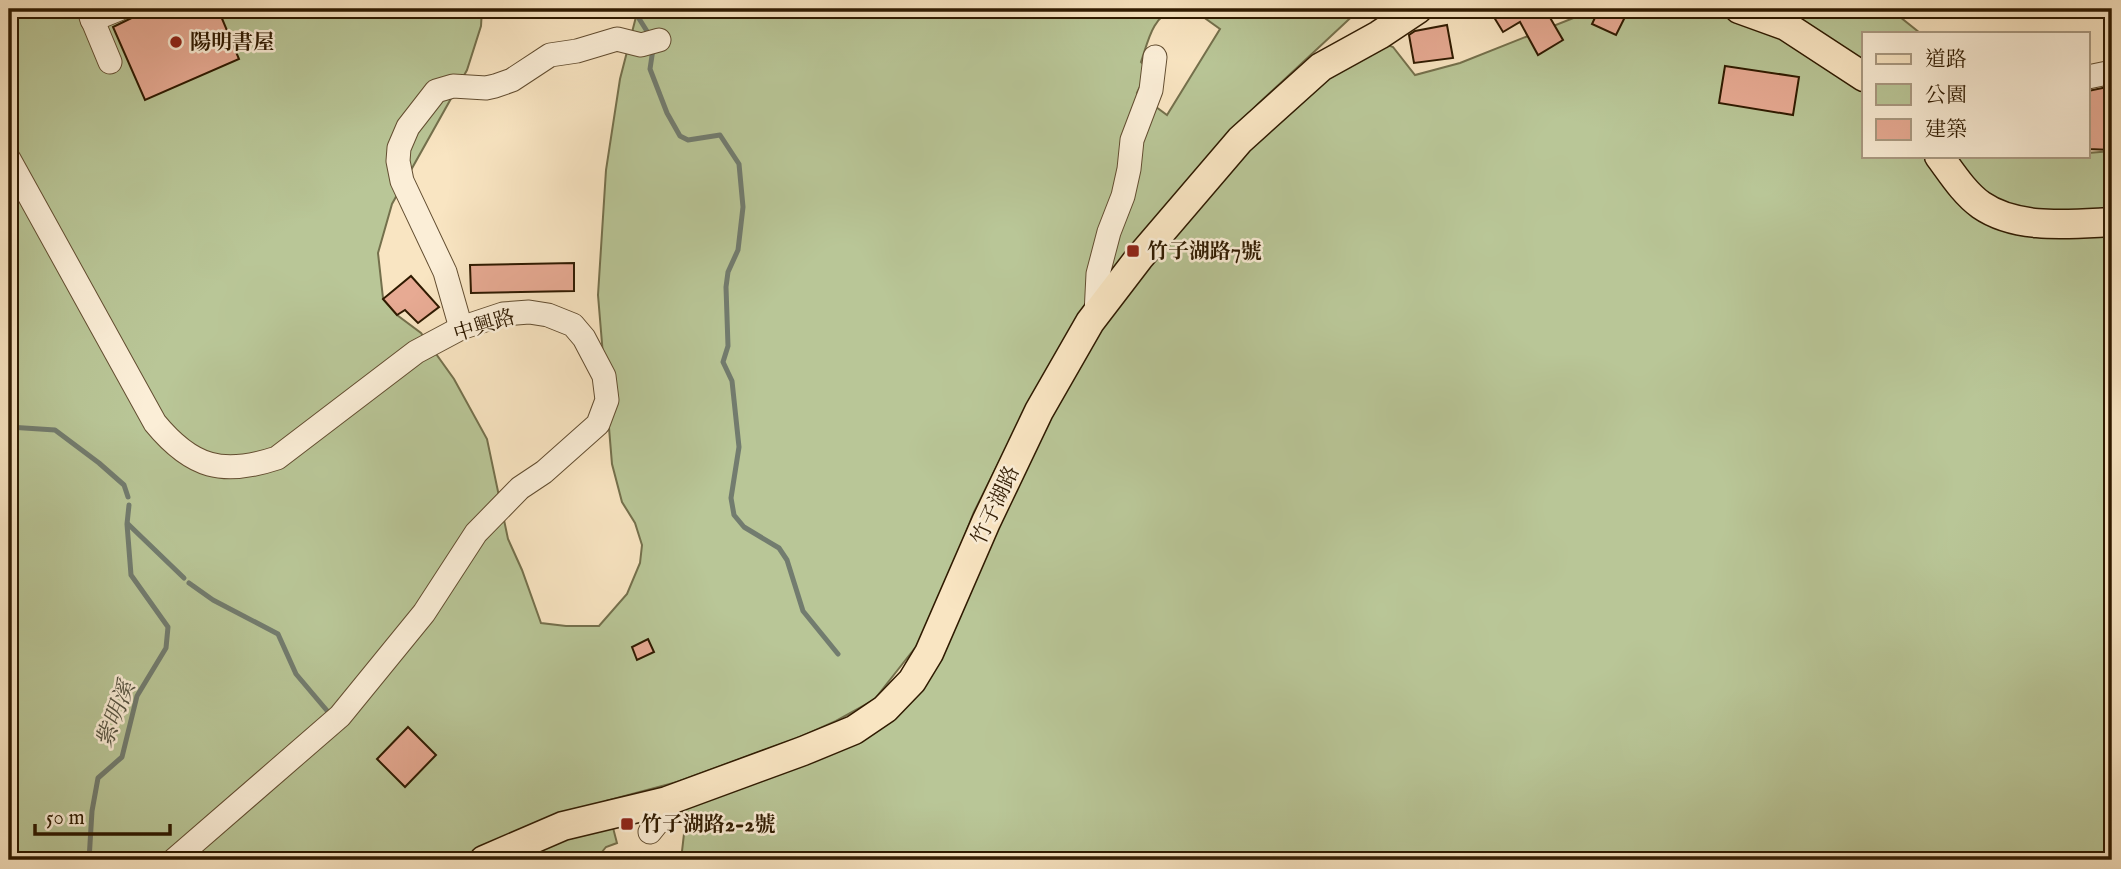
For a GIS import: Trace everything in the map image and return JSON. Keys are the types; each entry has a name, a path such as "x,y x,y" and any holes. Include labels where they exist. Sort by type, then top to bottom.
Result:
{"main road":[{"name":"竹子湖路","path":"484,860 563,826 667,801 854,730 886,709 912,681 929,653 986,522 1040,411 1096,314 1139,258 1240,140 1321,67 1379,35 1418,9"},
{"path":"1739,9 1786,26 1862,76"},
{"path":"1941,158 1979,204 2009,220 2112,222"}],"street":[{"path":"110,62 90,15 120,9"},
{"path":"461,328 445,272 402,181 398,161 399,148 408,127 436,91 453,86 495,86 512,80 550,55 577,51 617,39 641,45 655,42"},
{"path":"1096,314 1098,274 1109,232 1123,196 1132,140 1151,90 1155,57"},
{"path":"2090,77 2112,72"},
{"name":"中興路","path":"9,159 155,424 169,441 202,462 220,468 251,467 277,458 416,352 461,328 503,314 529,312 548,315 573,325 584,338 604,376 607,400 598,424 544,472 520,488 476,533 424,613 340,716 174,860"},
{"path":"650,832 667,811 667,801"}],"green space":[{"path":"9,9 482,9 481,26 467,70 392,204 378,253 383,298 397,315 421,333 454,379 487,439 508,539 541,623 599,626 627,594 640,563 642,545 635,523 622,502 612,464 598,295 606,170 620,79 638,9 1175,9 1161,17 1152,31 1141,62 1148,69 1137,93 1167,115 1220,29 1199,14 1184,9 1360,9 1258,104 1221,143 1084,306 1029,402 974,512 926,634 874,700 798,738 677,782 606,801 617,843 606,847 598,857 599,860 174,860 171,855 157,860 9,860"},
{"path":"1596,9 1890,9 1919,32 1862,32 1862,158 2090,158 2090,153 2112,151 2112,860 681,860 685,825 682,804 877,727 994,527 1097,330 1221,174 1305,94 1383,43 1393,47 1415,75 1460,63"}],"building":[{"name":"陽明書屋","path":"150,9 218,9 239,59 145,100 113,27"},
{"path":"1489,9 1545,9 1563,40 1538,55 1520,22 1503,32"},
{"path":"1599,9 1629,9 1616,35 1592,24"},
{"path":"1447,25 1453,58 1414,63 1409,35 1415,31"},
{"path":"1725,66 1799,77 1793,115 1719,103"},
{"path":"2112,86 2112,150 2090,149 2090,91"},
{"path":"574,263 574,291 471,293 470,265"},
{"path":"411,276 439,307 418,323 405,310 397,315 383,299"},
{"path":"648,639 654,652 637,660 632,647"},
{"path":"408,727 436,755 405,787 377,759"}],"waterway":[{"path":"633,9 650,36"},
{"path":"653,49 650,69 667,113 680,136 688,140 720,135 739,164 743,207 738,250 728,272 726,287 728,346 723,362 732,381 739,447 731,498 734,515 744,527 779,548 787,560 803,611 838,654"},
{"name":"紫明溪","path":"9,427 55,430 124,485 128,497"},
{"name":"紫明溪","path":"89,860 92,811 98,778 122,757 137,696 166,648 168,627 131,575 127,524 129,505"},
{"path":"128,524 184,578"},
{"path":"189,583 213,600 278,634 296,674 329,713"}],"place":[{"name":"陽明書屋","path":"176,42"},
{"name":"竹子湖路7號","path":"1133,251"},
{"name":"竹子湖路2-2號","path":"627,824"}]}
